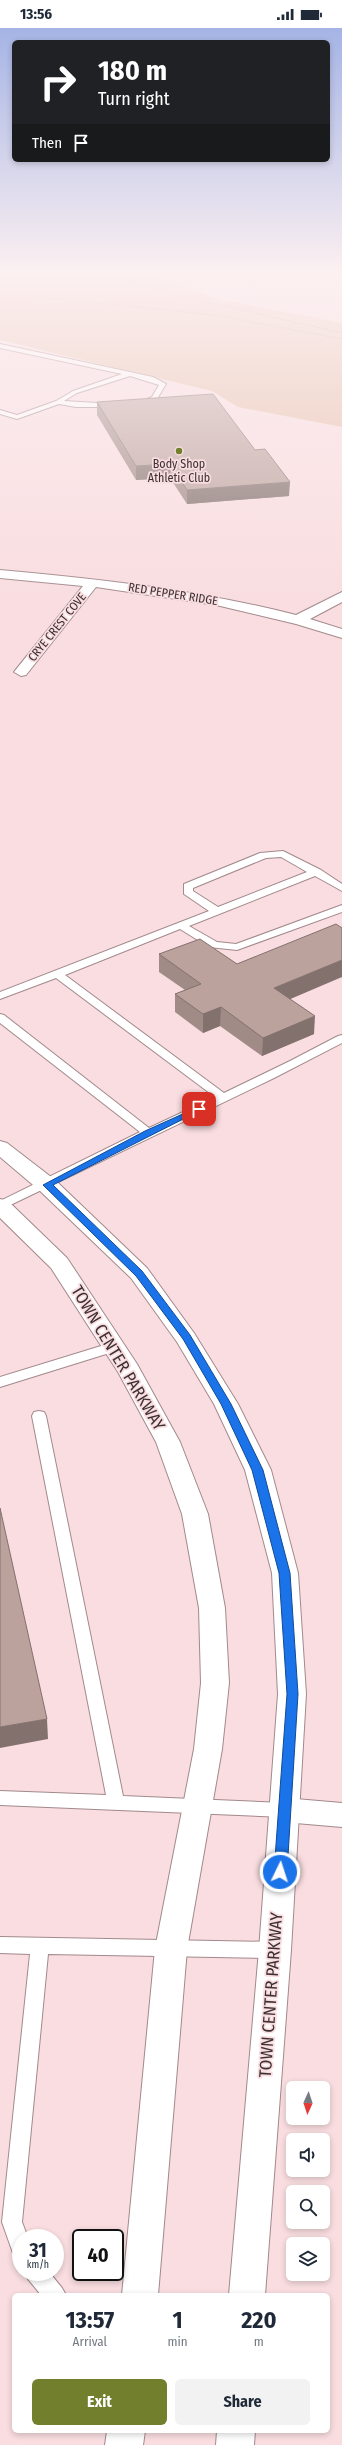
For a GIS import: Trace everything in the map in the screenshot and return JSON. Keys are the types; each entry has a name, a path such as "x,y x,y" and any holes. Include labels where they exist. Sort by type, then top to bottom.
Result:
{"street":[{"name":"RED PEPPER RIDGE","path":"0,574 93,582 219,601 299,618 342,634"},
{"name":"CRYE CREST COVE","path":"21,672 93,582"},
{"path":"299,618 342,596"},
{"name":"TOWN CENTER PARKWAY","path":"0,1147 47,1185 139,1274 186,1338 226,1404 258,1470 285,1573 292,1694 275,1950 248,2293"},
{"name":"TOWN CENTER PARKWAY","path":"0,1206 59,1263 114,1347 168,1442 195,1514 211,1600 215,1683 208,1749 171,1949 140,2293"},
{"path":"284,1810 342,1815"},
{"path":"124,2445 126,2433"},
{"path":"235,2445 236,2433"}],"lane":[{"path":"0,412 17,417 58,402 75,392 97,385"},
{"path":"132,406 155,398 163,385"},
{"path":"58,402 76,405 119,406"},
{"path":"217,911 188,892 188,886 264,855 284,854 342,888"},
{"path":"0,996 317,872"},
{"path":"181,926 211,945 222,948 237,947 342,908"},
{"path":"57,974 224,1098"},
{"path":"0,1017 148,1133"},
{"path":"0,1206 47,1185 148,1133 302,1062 342,1038"},
{"path":"0,1382 114,1347"},
{"path":"39,1416 116,1803"},
{"path":"0,1798 284,1810"},
{"path":"0,1945 275,1950"},
{"path":"14,2229 12,2222 40,1946"},
{"path":"43,2281 53,2293"}],"shaded area":[{"path":"186,385 342,385 342,427 238,407 212,391"}],"building":[{"path":"213,394 255,450 265,449 290,482 187,490 170,464 136,466 97,402"},
{"path":"336,924 342,928 342,960 274,988 315,1016 263,1038 221,1007 203,1014 175,994 201,984 159,954 200,939 237,964"},
{"path":"0,1508 47,1719 0,1727"}],"place":[{"name":"Body Shop Athletic Club","path":"179,451"}],"route":[{"path":"199,1109 148,1133 47,1185 139,1274 186,1338 226,1404 258,1470 285,1573 292,1694 280,1872"}]}
